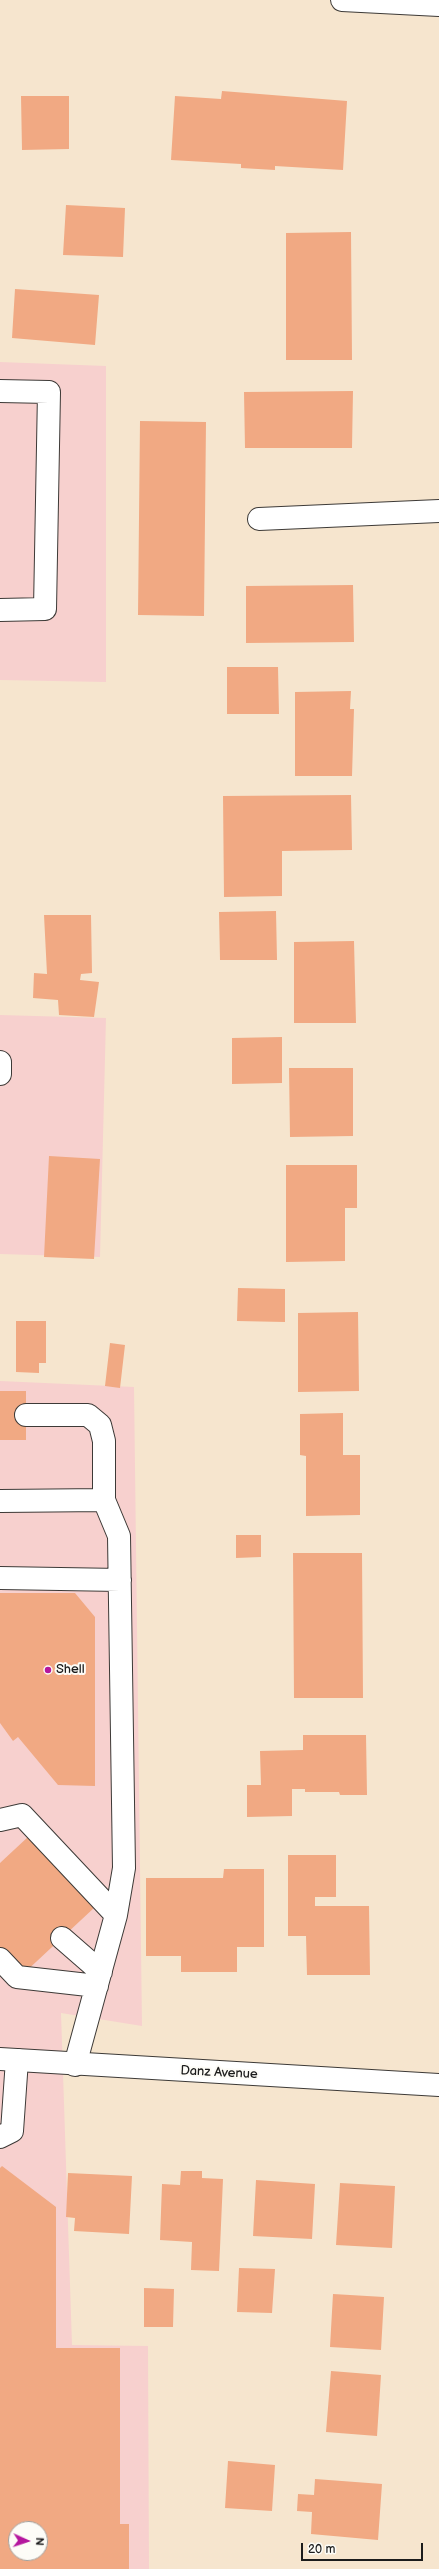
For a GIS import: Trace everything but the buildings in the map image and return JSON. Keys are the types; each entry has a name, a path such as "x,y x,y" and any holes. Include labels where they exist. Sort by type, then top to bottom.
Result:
{"street":[{"path":"342,0 439,5"},
{"path":"0,391 49,392 46,609 0,610"},
{"path":"259,519 439,510"},
{"path":"0,1062 0,1074"},
{"path":"26,1415 88,1415 100,1425 104,1441 104,1500 119,1536 124,1868 116,1915 75,2065"},
{"path":"0,1501 104,1500"},
{"path":"0,1578 120,1580"},
{"path":"0,1820 22,1814 116,1915"},
{"path":"62,1938 99,1979"},
{"path":"0,1959 17,1977 99,1979"},
{"path":"0,2137 12,2131 8,2060"},
{"name":"Danz Avenue","path":"8,2060 439,2085"}],"shaded area":[{"path":"0,362 106,366 106,682 0,680"},
{"path":"0,1015 106,1018 100,1257 0,1254"},
{"path":"0,1381 134,1387 142,2026 61,2013 72,2345 148,2346 149,2569 0,2569"}],"place":[{"name":"Shell","path":"48,1670"}]}
